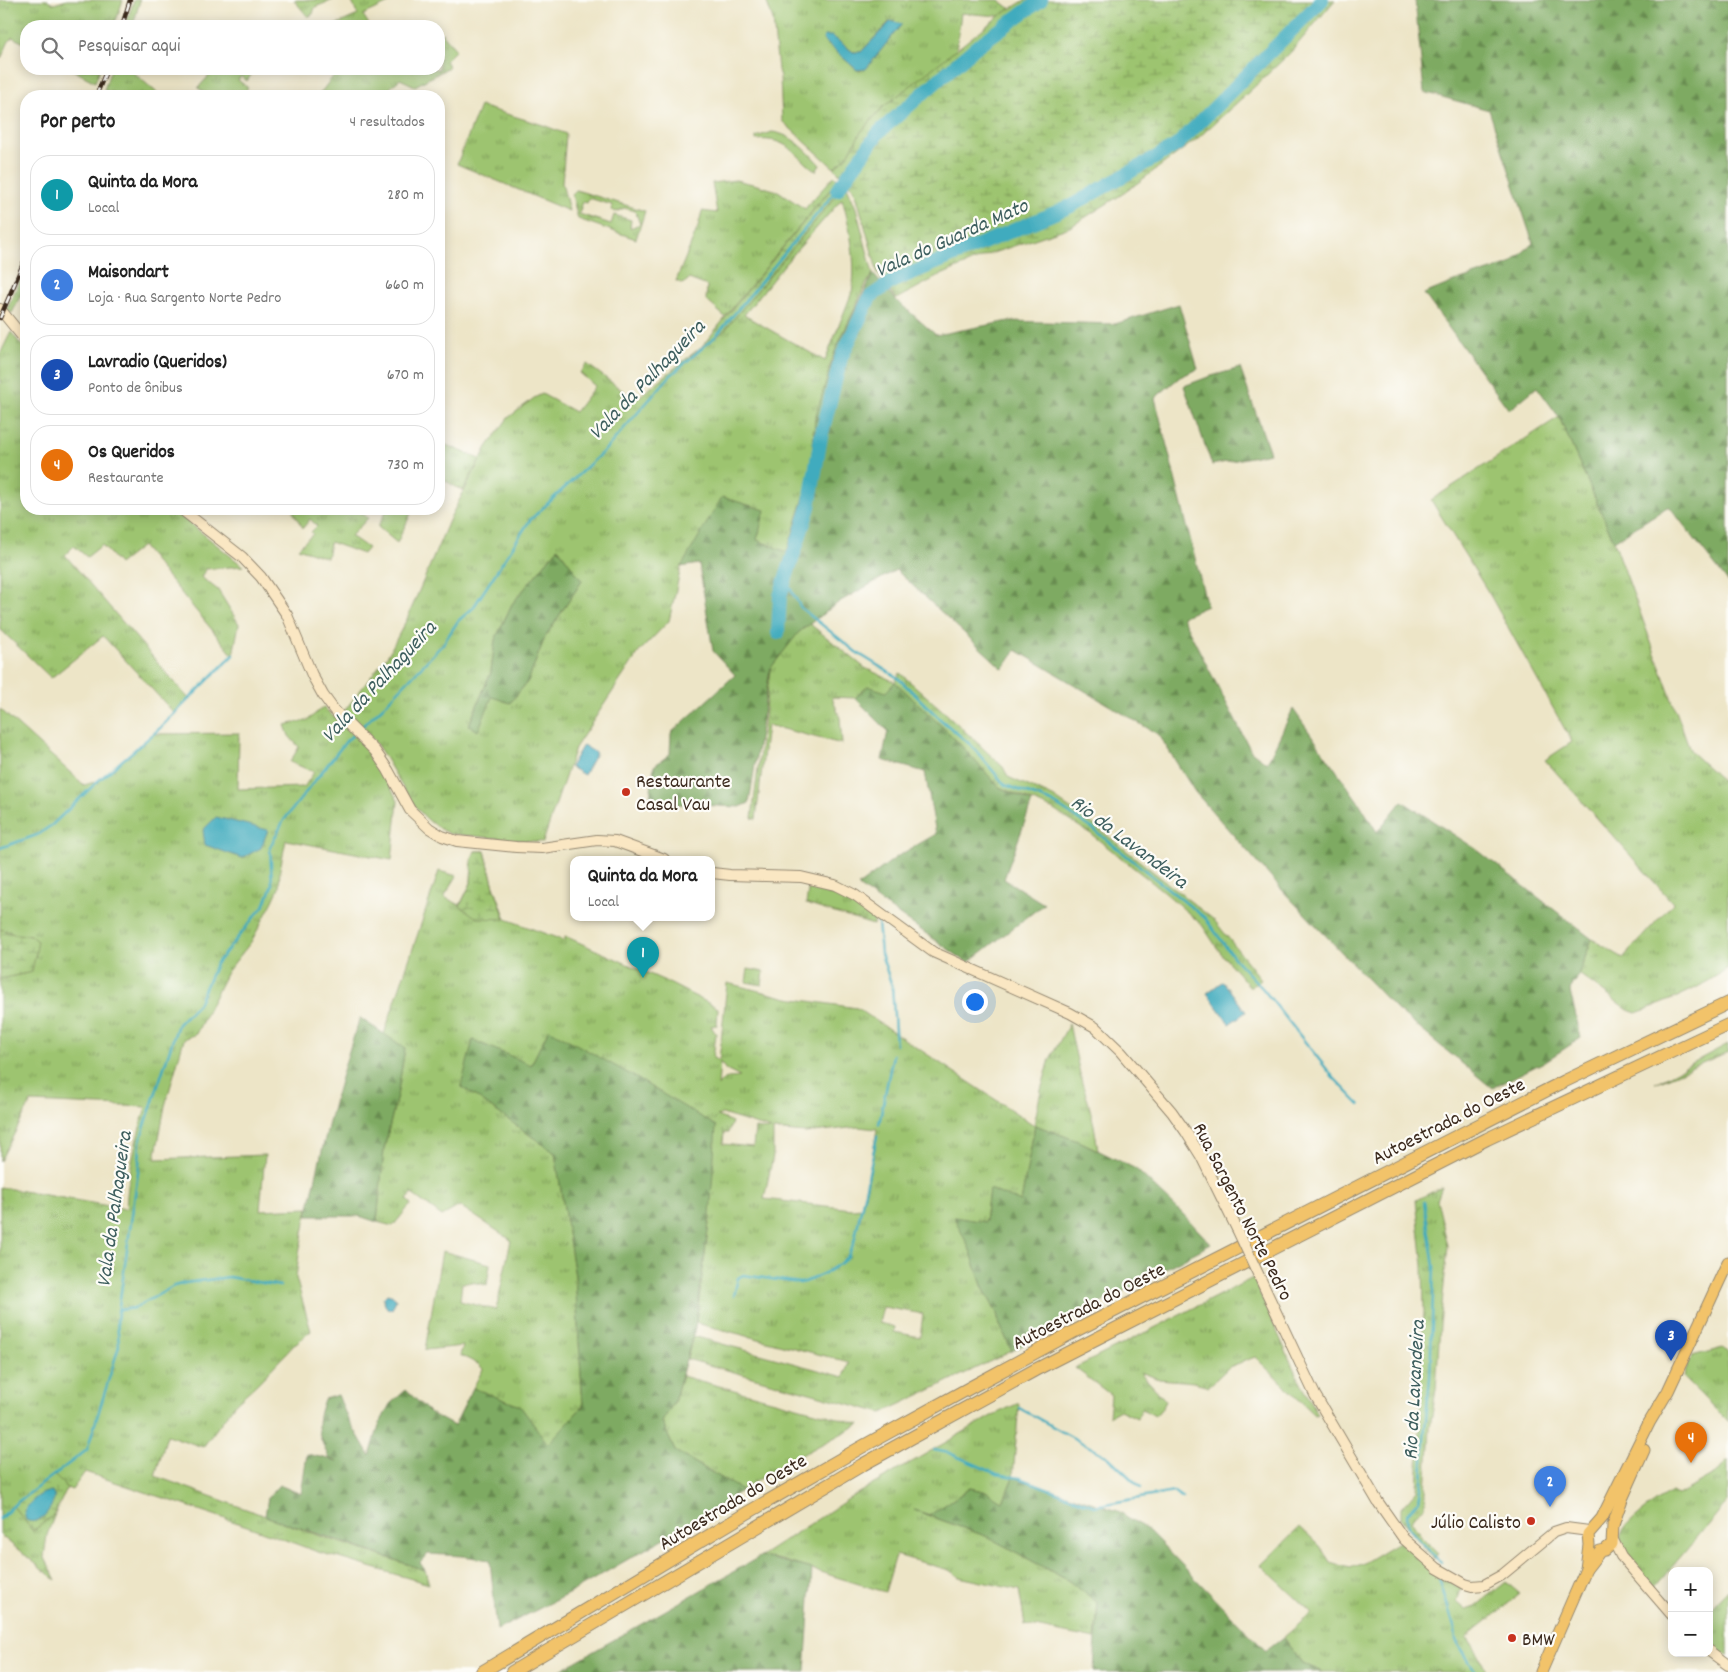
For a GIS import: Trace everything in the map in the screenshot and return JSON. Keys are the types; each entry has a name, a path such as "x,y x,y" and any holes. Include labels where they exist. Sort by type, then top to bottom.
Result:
{"highway":[{"name":"Autoestrada do Oeste","path":"482,1672 860,1448 975,1385 1078,1330 1565,1081 1728,1003"},
{"name":"Autoestrada do Oeste","path":"512,1672 862,1465 1027,1375 1462,1152 1728,1025"}],"main road":[{"path":"1541,1672 1586,1569 1591,1535 1655,1426 1668,1391 1728,1262"},
{"path":"1591,1535 1592,1548 1603,1550 1609,1548 1628,1473"},
{"path":"1591,1535 1605,1526 1612,1536"},
{"path":"1586,1569 1603,1550"}],"street":[{"path":"0,309 20,334"},
{"path":"189,515 242,556 261,577 287,615 317,685 334,710 381,760 410,810 429,828 448,839 536,848 605,840 623,844 656,856"},
{"name":"Rua Sargento Norte Pedro","path":"715,873 743,876 802,877 824,881 844,888 855,894 933,952 1070,1013 1095,1027 1121,1052 1172,1112 1201,1156 1306,1379 1324,1412 1397,1530 1426,1559 1465,1584 1472,1586 1484,1585 1502,1576 1554,1532 1571,1528 1591,1535"},
{"path":"1612,1536 1621,1556 1669,1612"},
{"path":"1603,1550 1621,1556"},
{"path":"1713,1654 1728,1665"}],"green space":[{"path":"0,0 48,0 54,4 67,0 123,0 116,20 20,20 20,41 12,37 1,59"},
{"path":"134,0 140,0 135,20 127,20"},
{"path":"294,0 333,0 315,7 313,14 308,17"},
{"path":"351,0 395,0 363,15 366,20 347,20 358,15"},
{"path":"766,0 999,0 1011,9 999,16 961,13 956,51 882,108 861,132 847,157 834,168 782,121 780,77 773,20","holes":["890,21 860,71 823,40 832,36 853,52 861,52"]},
{"path":"1025,0 1335,0 1291,52 1251,90 1197,139 1124,193 1070,227 987,255 939,276 896,299 878,274 856,194 851,185 834,168 847,157 861,132 882,108 999,16"},
{"path":"1415,0 1728,0 1728,582 1669,506 1614,541 1559,417 1537,387 1509,410 1424,294 1510,264 1533,243 1489,110 1424,92"},
{"path":"445,37 456,50 445,61"},
{"path":"445,61 449,67 445,69"},
{"path":"82,75 98,75 95,82"},
{"path":"109,75 136,75 154,90 104,90"},
{"path":"210,75 251,75 247,81 241,76 238,80 248,88 246,90 201,90 198,88"},
{"path":"334,75 435,75 415,86 400,79 388,90 323,90"},
{"path":"480,106 566,134 562,183 569,211 457,164"},
{"path":"772,132 786,136 804,149 820,165 816,171 783,144 776,141 756,140 756,137"},
{"path":"834,176 838,180 725,317 706,300 707,286 689,279 683,284 676,281 698,227 702,211 717,213 712,183 736,180 757,185 778,191 805,209"},
{"path":"840,178 846,184 724,331 698,351"},
{"path":"846,184 856,208 873,274 866,284 836,349 829,369 830,371 815,419 807,488 787,552 756,540 681,567 669,621 639,652 575,748 543,842 450,834 437,827 416,807 377,745 346,714 345,710 388,655 407,619 451,516 487,447 508,418 542,394 575,412 595,386 580,373 587,364 635,400 724,331","holes":["842,199 852,245 854,269 852,292 825,361 744,315 784,265","558,548 582,581 545,637 528,681 510,703 492,696 478,730 469,725 491,672 495,640 512,604"]},
{"path":"576,190 645,211 636,239 578,219 572,195","holes":["589,198 612,205 611,210 616,212 624,208 635,211 640,224 630,228 631,220 614,215 611,224 579,214 583,202 587,203"]},
{"path":"873,274 896,300 936,335 1009,321 1115,324 1179,304 1198,369 1180,377 1155,398 1207,606 1182,617 1251,751 1267,763 1293,709 1360,804 1377,832 1402,801 1476,849 1592,939 1576,981 1572,984 1570,991 1581,1038 1544,1062 1492,1088 1397,1010 1282,890 1195,792 1159,735 1016,650 1003,669 896,570 839,602 799,632 770,669 749,803 740,807 677,804 650,798 654,766 670,754 671,733 735,675 713,651 699,564 681,567 722,497 765,510 757,540 787,552 807,488 815,419 836,349"},
{"path":"20,281 20,297 12,313 6,310"},
{"path":"11,332 20,343 20,515 179,515 243,566 206,569 201,577 218,590 239,624 233,655 142,546 119,564 102,545 87,557 74,546 65,555 189,699 175,714 103,636 51,678 0,629 0,354"},
{"path":"1240,368 1270,453 1212,465 1184,386"},
{"path":"1559,417 1614,541 1691,752 1728,786 1728,968 1684,994 1636,1013 1628,1010 1579,974 1592,939 1623,958 1673,903 1545,760 1572,742 1490,595 1431,500"},
{"path":"445,444 480,459 463,491 445,480"},
{"path":"295,515 364,515 368,518 351,536 368,548 363,554 330,542 327,558 298,548 313,534 311,532 317,526 310,519 303,528"},
{"path":"384,515 410,515 397,543 378,527"},
{"path":"558,548 582,581 545,637 528,681 510,703 492,697 478,731 469,725 491,672 495,640 512,604"},
{"path":"810,624 865,668 895,682 886,693 868,686 855,698 832,697 840,718 842,744 767,725 756,819 752,818 770,669 795,635"},
{"path":"900,673 1003,767 1008,777 1053,797 1094,825 1214,920 1261,979 1250,987 1220,952 1202,925 1163,891 1091,834 1052,809 999,787 954,738 895,682"},
{"path":"895,682 954,738 999,787 1032,802 1004,879 1044,904 968,963 858,886 898,856 936,834 925,772 882,760 888,731 855,698 868,686 886,692"},
{"path":"323,707 357,738 377,763 398,801 392,860 286,840 280,869 279,888 273,901 251,942 227,972 196,1034 184,1039 165,1106 155,1159 265,1155 260,1210 308,1208 296,1278 311,1331 296,1343 235,1404 203,1447 167,1435 155,1476 326,1538 425,1570 429,1584 318,1552 250,1527 85,1472 72,1490 67,1488 53,1475 13,1506 33,1531 55,1514 47,1535 44,1556 56,1580 0,1535 0,1187 126,1209 128,1183 146,1107 31,1102 0,1161 0,979 32,972 30,935 14,934 0,929 0,709 84,785 98,781 154,734 239,733 238,789 304,787 314,772 290,762 299,747 289,736 285,725 308,720"},
{"path":"475,851 485,851 493,883 506,919 565,941 565,937 567,937 663,980 718,1008 717,1025 711,1026 716,1034 713,1058 719,1061 727,983 788,998 857,1008 1034,1125 1050,1059 1069,1024 1082,1083 1094,1125 1098,1150 1035,1125 1021,1203 989,1189 985,1222 970,1250 983,1288 997,1313 999,1323 1012,1351 882,1413 687,1359 693,1336 844,1377 849,1362 696,1323 710,1215 549,1029 531,1065 461,1086 555,1153 575,1276 583,1406 548,1445 520,1406 473,1388 483,1369 478,1364 460,1355 463,1346 425,1350 442,1251 490,1264 487,1285 471,1282 462,1283 460,1301 496,1310 511,1240 460,1206 442,1216 412,1194 407,1200 411,1204 393,1226 377,1222 384,1149 398,1091 405,1048 384,1034 439,871 457,876 444,897 460,905 471,883 472,859","holes":["720,1062 726,1070 740,1077 725,1079 718,1086","722,1114 771,1130 755,1128 753,1147 723,1144 724,1133 728,1133 732,1122 717,1116","858,1127 877,1129 862,1208 852,1209 764,1199 773,1156 773,1130 805,1133","883,1307 923,1314 920,1337 894,1332 895,1327 879,1323"]},
{"path":"475,851 485,851 505,919 477,918 460,906 471,883 472,859"},
{"path":"809,884 846,896 875,918 873,925 806,904"},
{"path":"0,929 14,934 30,935 38,941 32,972 0,979"},
{"path":"748,969 764,972 762,985 746,982"},
{"path":"360,1018 405,1048 398,1091 384,1149 377,1222 359,1216 307,1216 337,1091"},
{"path":"549,1029 633,1076 716,1126 710,1215 695,1328 674,1402 662,1422 675,1451 742,1490 708,1513 568,1594 497,1630 490,1560 428,1554 420,1563 425,1570 265,1516 268,1497 279,1485 301,1494 307,1454 337,1461 329,1458 318,1429 324,1399 338,1395 346,1415 370,1456 379,1425 390,1404 406,1390 430,1413 454,1426 473,1388 520,1406 548,1444 583,1406 575,1276 555,1153 461,1086 473,1040 531,1065"},
{"path":"1728,1044 1728,1052 1655,1083"},
{"path":"1035,1125 1083,1143 1136,1169 1211,1244 1012,1351 999,1323 997,1313 983,1288 970,1250 954,1217 985,1222 989,1189 1021,1202"},
{"path":"1442,1187 1437,1200 1448,1246 1436,1389 1430,1428 1425,1507 1411,1521 1422,1537 1438,1553 1434,1559 1401,1519 1401,1508 1417,1490 1424,1313 1423,1265 1416,1200"},
{"path":"1253,1278 1297,1376 1318,1414 1315,1415 1255,1357 1229,1367 1209,1386 1194,1382 1159,1379 1140,1372 1166,1401 1155,1416 1142,1409 1137,1418 1120,1410 1109,1416 1111,1395 1075,1368"},
{"path":"1723,1348 1728,1353 1728,1422 1683,1377 1692,1356"},
{"path":"682,1376 860,1424 771,1471 742,1490 675,1451 662,1422 674,1402"},
{"path":"1019,1403 1013,1477 1003,1502 987,1492 970,1488 930,1515 924,1514 988,1537 1069,1581 1098,1602 1095,1639 1025,1625 1019,1590 959,1577 949,1570 896,1555 885,1592 781,1560 761,1556 853,1496 993,1415"},
{"path":"1728,1460 1728,1501 1672,1567 1668,1567 1668,1572 1655,1587 1625,1555 1620,1542 1621,1535 1625,1528 1640,1514 1671,1492 1678,1495 1717,1473"},
{"path":"54,1475 67,1488 55,1514 33,1531 13,1506"},
{"path":"1013,1477 1118,1511 1149,1531 1266,1651 1283,1638 1302,1663 1322,1672 1094,1672 1098,1603 1069,1581 988,1537 914,1510 930,1515 970,1488 987,1492 1003,1502"},
{"path":"1300,1527 1320,1546 1330,1562 1350,1568 1362,1564 1400,1541 1438,1575 1461,1589 1457,1602 1466,1610 1475,1607 1506,1582 1520,1594 1467,1637 1479,1654 1486,1672 1436,1672 1438,1670 1435,1672 1322,1672 1302,1663 1283,1638 1312,1613 1261,1565"},
{"path":"761,1556 812,1569 805,1672 557,1672"},
{"path":"1728,1590 1728,1657 1713,1646 1713,1606"}],"water":[{"path":"891,21 902,24 866,69 857,70 823,40 824,36 832,36 853,52 861,52"},
{"path":"583,745 596,753 584,775 570,767"},
{"path":"216,817 268,830 261,848 242,858 205,845 203,830"},
{"path":"1223,981 1246,1012 1229,1024 1207,993"},
{"path":"387,1294 394,1296 396,1300 392,1309 388,1309 385,1305 383,1298"},
{"path":"52,1491 55,1497 45,1515 36,1521 26,1520 24,1511 30,1504 40,1495"}],"waterway":[{"name":"Vala da Palhagueira","path":"837,190 879,132 976,47 1041,0"},
{"name":"Vala do Guarda Mato","path":"778,633 780,596 809,507 821,437 841,358 870,297 893,281 1071,206 1177,145 1322,0"},
{"name":"Vala da Palhagueira","path":"357,731 383,707 443,644 458,621 473,608 530,520 606,449 670,376 716,336 837,190"},
{"name":"Rio da Lavandeira","path":"785,579 801,608 856,652 898,678 940,719 971,745 1005,785 1052,802 1093,829 1205,918 1235,959 1263,989 1333,1077 1360,1105"},
{"path":"0,848 37,835 52,825 98,781 158,730 233,655"},
{"name":"Vala da Palhagueira","path":"0,1519 15,1504 87,1450 119,1346 117,1320 139,1166 140,1141 178,1024 198,1004 216,964 265,904 272,885 270,847 284,820 347,740 353,735"},
{"path":"878,922 881,954 892,986 896,1045"},
{"path":"879,1124 893,1055"},
{"path":"734,1296 738,1278 743,1275 800,1283 825,1273 848,1256 854,1242 877,1136"},
{"name":"Rio da Lavandeira","path":"1424,1202 1434,1266 1430,1378 1422,1484 1419,1500 1407,1513 1408,1528 1440,1562"},
{"path":"119,1310 135,1308 174,1286 185,1283 229,1277 280,1286"},
{"path":"1019,1408 1108,1457 1141,1488"},
{"path":"934,1450 949,1453 997,1474 1020,1478 1094,1506 1174,1492 1183,1498"},
{"name":"Rio da Lavandeira","path":"1439,1578 1455,1630 1456,1640 1476,1672"}],"railway":[{"path":"124,20 130,0"},
{"path":"98,90 105,75"},
{"path":"0,318 20,271"}],"place":[{"name":"Restaurante Casal Vau","path":"626,792"},
{"name":"Quinta da Mora","path":"643,978"},
{"name":"Lavradio (Queridos)","path":"1671,1361"},
{"name":"Os Queridos","path":"1691,1463"},
{"name":"Maisondart","path":"1550,1507"},
{"name":"Júlio Calisto","path":"1531,1521"},
{"name":"BMW","path":"1512,1638"}]}
